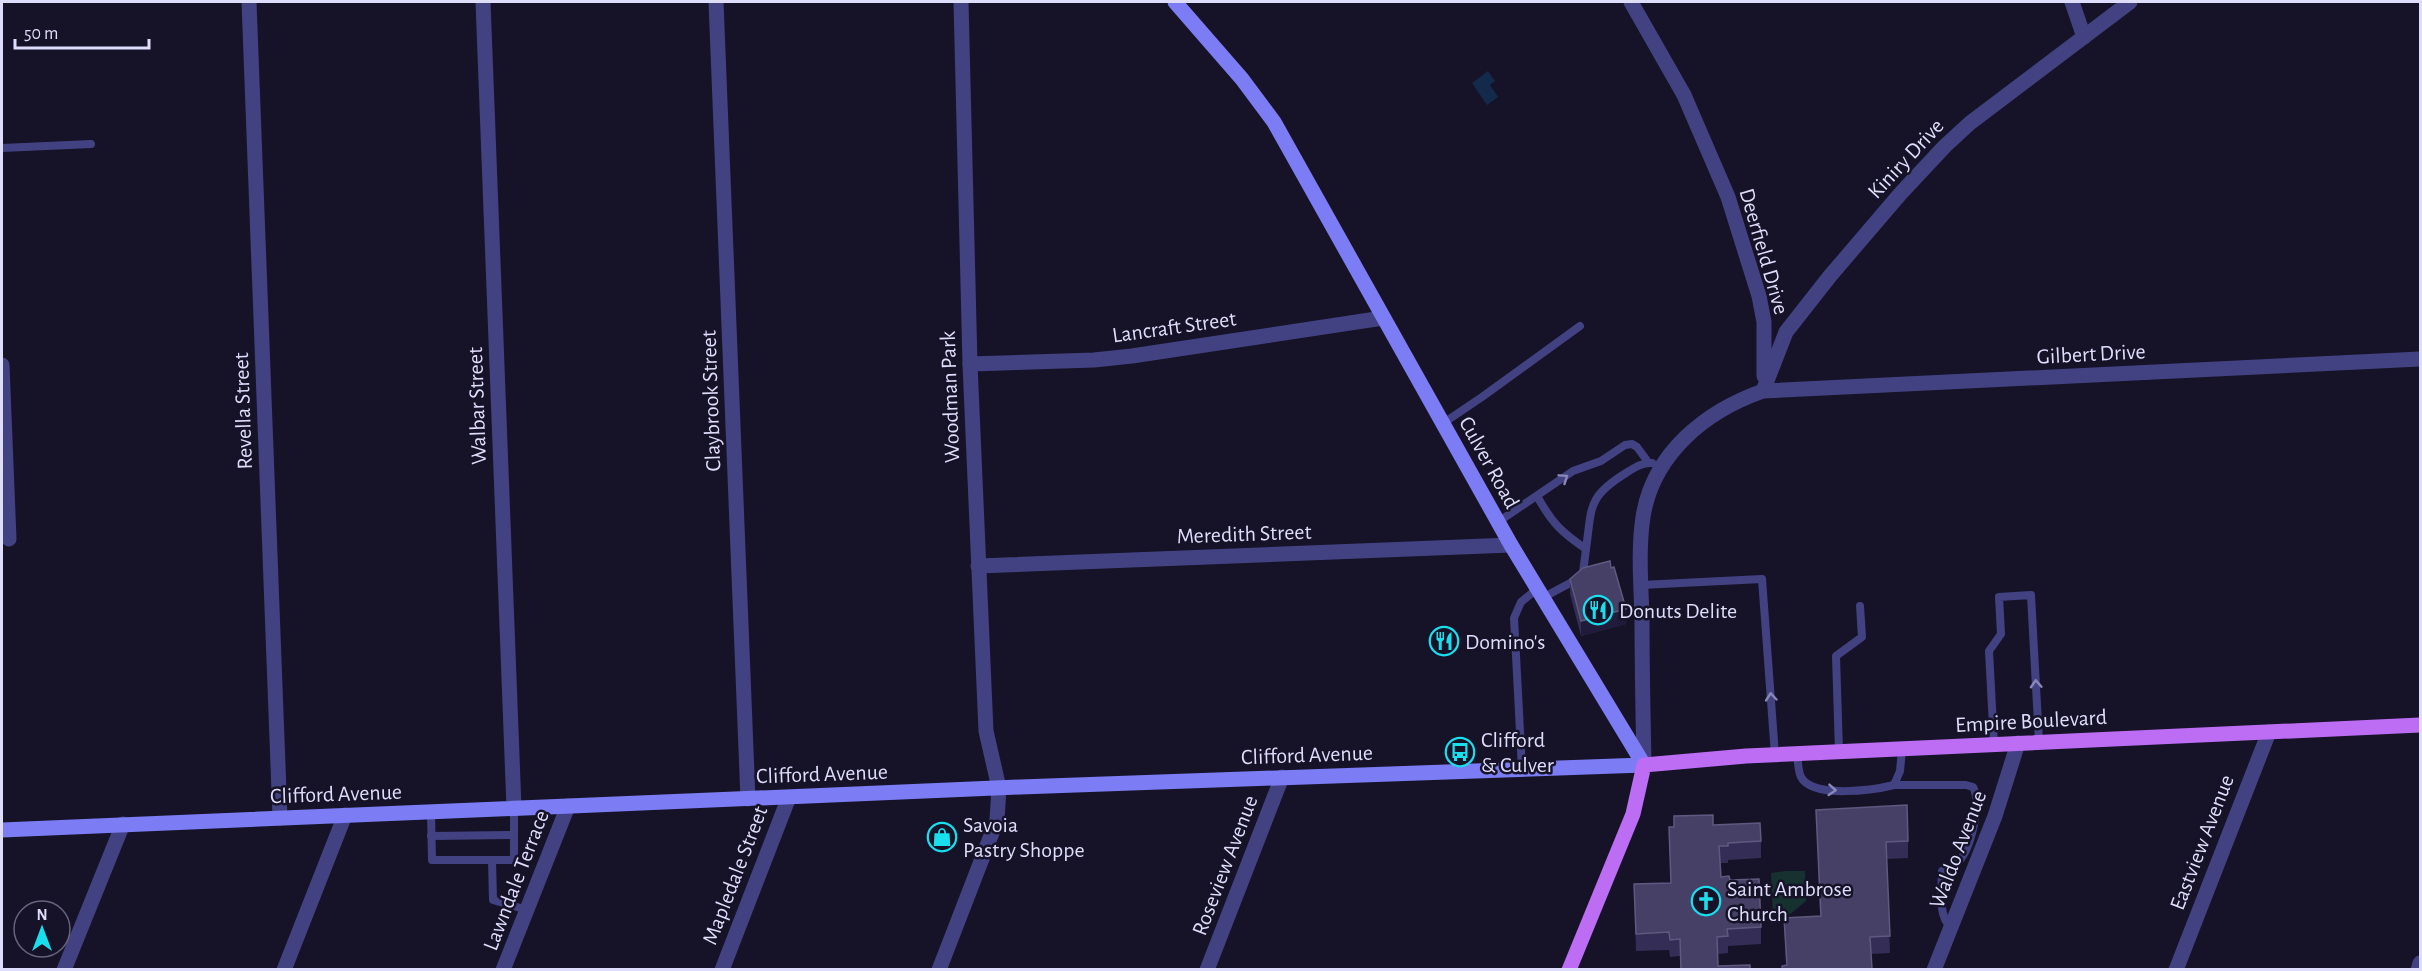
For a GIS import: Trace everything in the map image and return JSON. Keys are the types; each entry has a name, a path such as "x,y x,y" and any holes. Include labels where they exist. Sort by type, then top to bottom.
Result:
{"main road":[{"name":"Culver Road","path":"1175,2 1270,115 1511,545 1644,765"},
{"name":"Empire Boulevard","path":"1644,765 1679,760 1775,755 2421,725"},
{"name":"Clifford Avenue","path":"2,830 999,788 1644,765"},
{"path":"1569,969 1630,823 1644,765"}],"street":[{"name":"Revella Street","path":"249,2 280,818"},
{"name":"Walbar Street","path":"483,2 514,808"},
{"name":"Claybrook Street","path":"716,2 748,799"},
{"name":"Woodman Park","path":"939,969 998,820 999,788 986,731 978,566 970,364 961,2"},
{"name":"Deerfield Drive","path":"1631,2 1684,95 1728,197 1761,305 1765,350 1763,391"},
{"path":"2072,2 2084,37"},
{"name":"Kiniry Drive","path":"1763,391 1786,332 1830,276 1901,193 1945,146 1970,123 2130,2"},
{"name":"Lancraft Street","path":"970,364 1094,360 1132,356 1383,318"},
{"name":"Gilbert Drive","path":"1763,391 2421,359"},
{"path":"2,365 9,539"},
{"path":"1644,765 1640,540 1648,493 1665,464 1695,428 1717,411 1763,391"},
{"name":"Meredith Street","path":"978,566 1511,545"},
{"name":"Eastview Avenue","path":"2176,969 2268,732"},
{"name":"Waldo Avenue","path":"1934,969 1995,816 2018,743"},
{"name":"Roseview Avenue","path":"1207,969 1282,777"},
{"name":"Mapledale Street","path":"722,969 789,797"},
{"name":"Lawndale Terrace","path":"504,969 568,806"},
{"path":"284,969 345,815"},
{"path":"64,969 123,824"},
{"path":"2418,969 2421,963"}],"lane":[{"path":"2,148 91,144"},
{"path":"1442,424 1580,326"},
{"path":"1498,522 1573,471 1601,461 1625,445 1632,444 1637,447 1648,462"},
{"path":"1522,769 1514,618 1521,602 1574,581 1583,573 1593,503 1600,492 1636,467 1648,462 1665,464"},
{"path":"1537,496 1561,532 1586,549"},
{"path":"1641,585 1762,579 1775,755"},
{"path":"1994,744 1989,651 2001,634 1999,597 2031,595 2039,742"},
{"path":"1839,752 1836,656 1862,637 1860,606"},
{"path":"1894,785 1900,771 1902,749"},
{"path":"1797,754 1802,778 1809,784 1822,789 1877,789 1894,785 1966,785 1973,787 1977,794 1976,817 1963,854 1958,862 1942,871 1942,910 1944,921 1951,928"},
{"path":"430,812 432,860 514,860 514,808"},
{"path":"1976,817 1995,816"},
{"path":"431,836 514,835"},
{"path":"492,860 493,900 527,910"}],"green space":[{"path":"1805,871 1806,901 1789,915 1773,916 1771,873"}],"water":[{"path":"1488,71 1495,81 1490,85 1498,97 1487,105 1472,83"}],"building":[{"name":"Donuts Delite","path":"1610,561 1611,568 1614,567 1626,609 1581,621 1570,579 1583,568"},
{"path":"1907,805 1908,841 1886,842 1890,936 1870,937 1872,969 1782,969 1782,966 1787,965 1784,918 1821,916 1816,810"},
{"name":"Saint Ambrose Church","path":"1713,815 1713,825 1760,823 1761,841 1728,843 1728,846 1719,846 1721,877 1729,876 1730,880 1759,879 1761,927 1727,929 1728,936 1717,937 1718,966 1750,965 1750,969 1681,969 1680,939 1670,940 1669,932 1636,934 1634,884 1671,883 1669,827 1674,827 1674,816"}],"place":[{"name":"Donuts Delite","path":"1598,610"},
{"name":"Domino's","path":"1444,641"},
{"name":"Clifford & Culver","path":"1460,752"},
{"name":"Savoia Pastry Shoppe","path":"942,837"},
{"name":"Saint Ambrose Church","path":"1706,901"}]}
